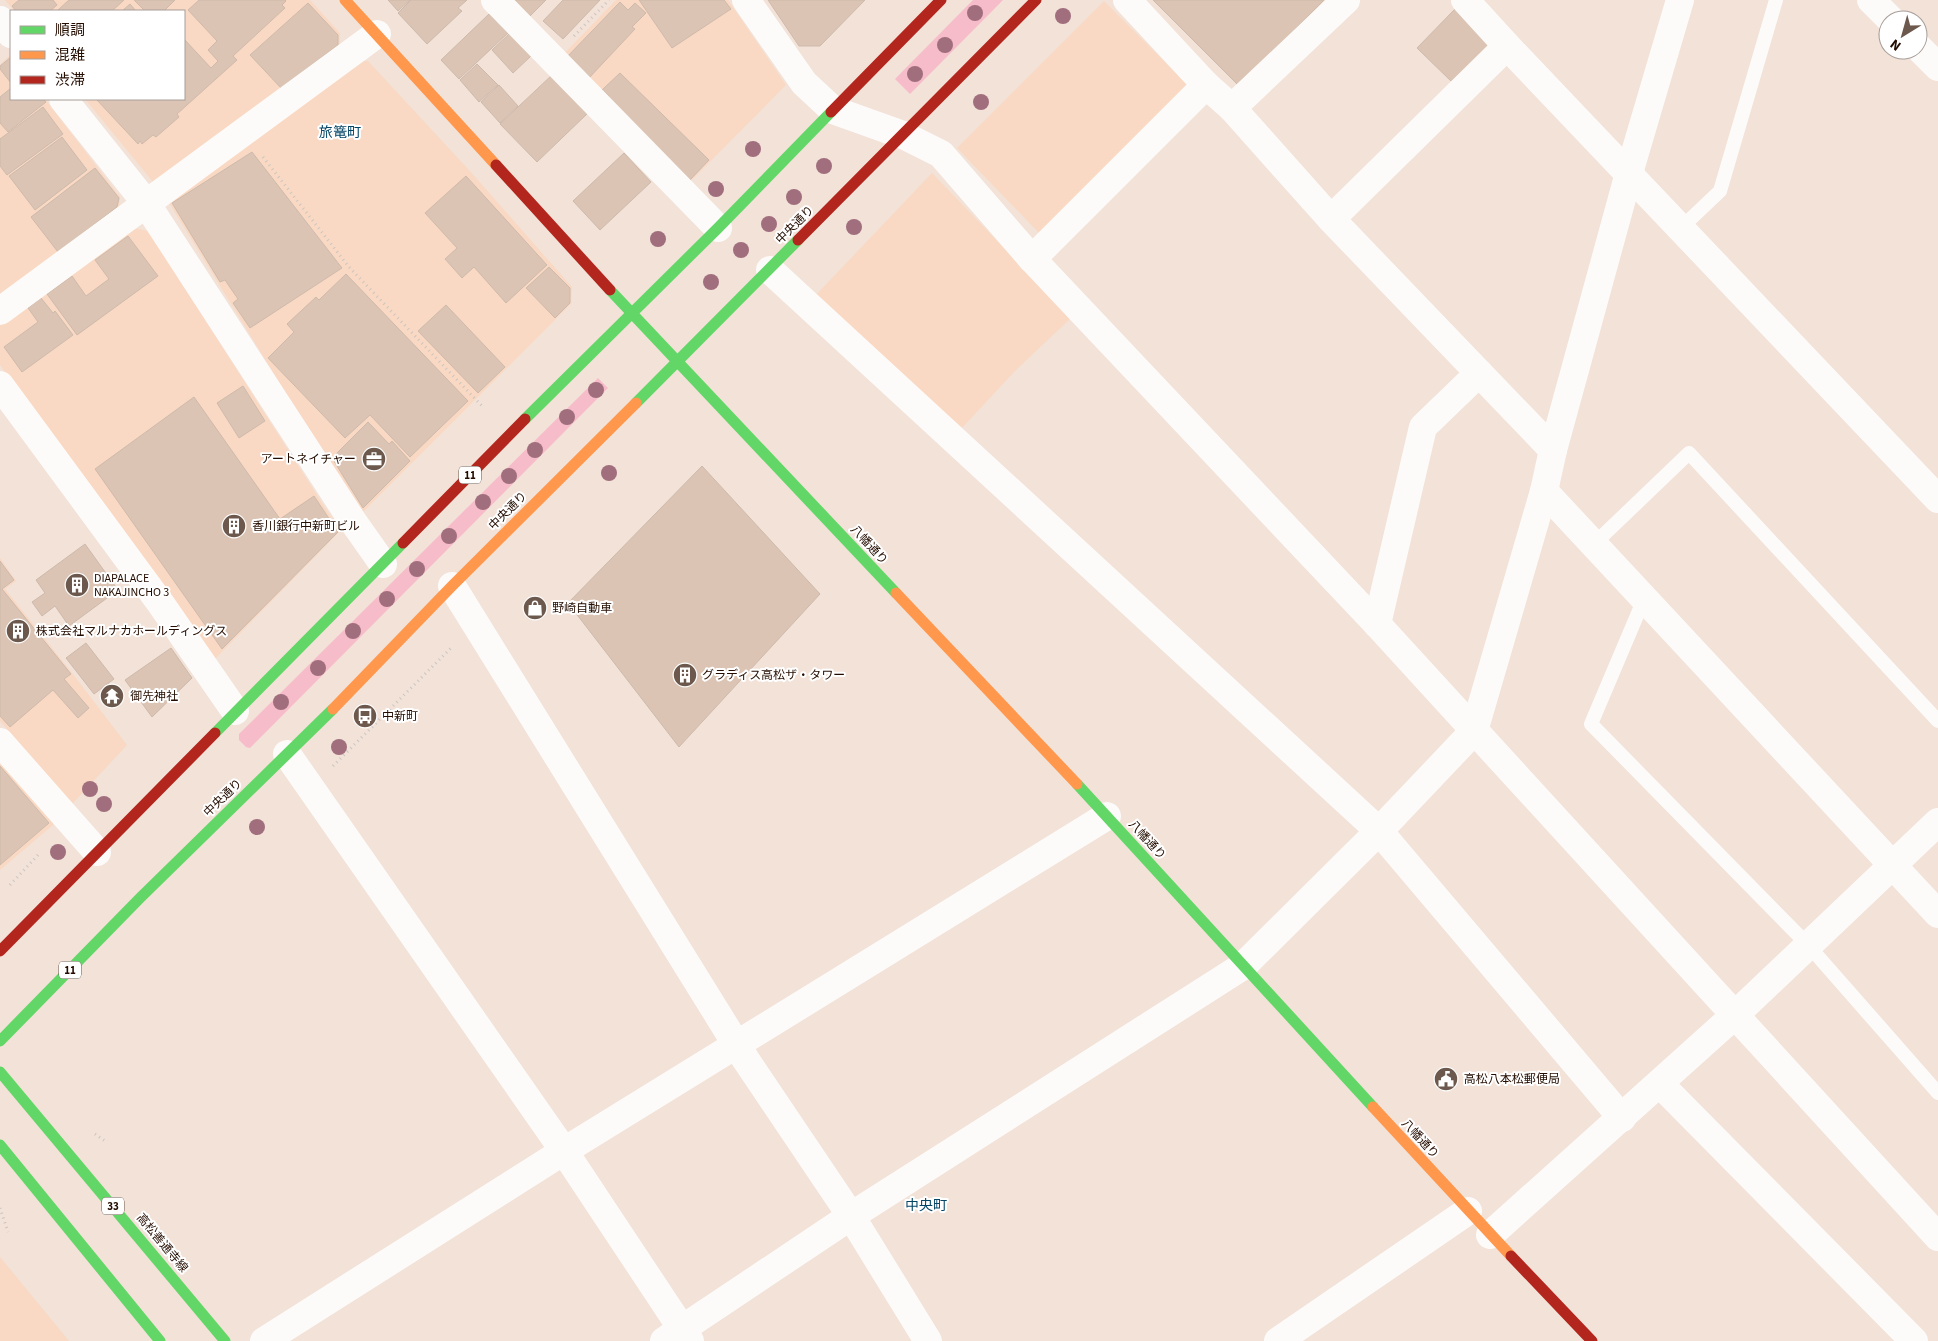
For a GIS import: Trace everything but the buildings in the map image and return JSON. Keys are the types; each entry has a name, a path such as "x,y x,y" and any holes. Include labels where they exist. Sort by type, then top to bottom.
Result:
{"main road":[{"name":"八幡通り","path":"345,0 630,312 1107,816 1490,1235 1592,1341"},
{"name":"11","path":"0,951 630,312 718,228 941,0"},
{"name":"中央通り","path":"0,1041 140,898 287,754 452,586 770,270 1036,0"},
{"name":"高松善通寺線","path":"0,1072 226,1341"},
{"path":"0,1145 160,1341"}],"street":[{"path":"495,0 718,228"},
{"path":"746,0 804,83 833,110 903,135 941,154 1032,258 1377,624 1736,1014 1938,1237"},
{"path":"1127,0 1206,85 1232,108 1331,219 1553,450"},
{"path":"1232,108 1346,0"},
{"path":"1465,0 1938,499"},
{"path":"287,754 564,1151 679,1337 851,1216 1243,966 1379,831 1474,731 1544,491 1553,450 1629,173 1680,0"},
{"path":"1870,0 1880,10"},
{"path":"0,20 10,33"},
{"path":"0,311 377,34"},
{"path":"1331,219 1507,46"},
{"path":"1928,56 1938,66"},
{"path":"1032,258 1206,85"},
{"path":"64,100 146,203 352,520 383,564"},
{"path":"770,270 1379,831 1622,1118"},
{"path":"1377,624 1424,427 1480,373"},
{"path":"0,385 161,604 235,711"},
{"path":"1544,491 1938,914"},
{"path":"452,586 738,1045 851,1216 928,1341"},
{"path":"0,742 97,852"},
{"path":"264,1341 564,1151 1107,816"},
{"path":"1490,1235 1736,1014 1938,822"},
{"path":"1660,1084 1914,1341"},
{"path":"1278,1341 1468,1211"}],"lane":[{"path":"1681,228 1720,191 1776,0"},
{"path":"1594,544 1689,453 1938,722"},
{"path":"1644,598 1591,724 1808,945 1938,1093"}],"path":[{"path":"553,58 609,0"},
{"path":"244,133 349,267 482,406"},
{"path":"328,771 458,641"},
{"path":"10,885 38,855"},
{"path":"0,1208 8,1232"}],"shaded area":[{"path":"5,0 310,0 340,33 340,47 158,188 86,100 185,100 185,10 13,10"},
{"path":"616,0 728,0 786,85 687,185 561,57"},
{"path":"973,0 1003,0 910,94 895,79"},
{"path":"1104,1 1191,88 1043,237 957,148"},
{"path":"10,55 10,100 46,100 120,197 119,208 0,302 0,65"},
{"path":"354,61 368,61 469,170 572,287 571,304 363,512 277,379 168,201"},
{"path":"932,173 1071,318 1015,371 960,430 814,297"},
{"path":"134,228 148,231 340,531 214,660 0,365 0,323"},
{"path":"598,378 608,388 250,748 246,747 239,740 239,734"},
{"path":"0,558 16,581 5,589 127,745 72,804 0,721"},
{"path":"0,762 54,824 0,870"},
{"path":"0,1257 69,1341 0,1341"}],"traffic: fast":[{"path":"525,419 718,228 831,112"},
{"path":"636,403 798,240"},
{"path":"610,290 896,593"},
{"path":"215,733 403,543"},
{"path":"0,1041 140,898 333,709"},
{"path":"1077,784 1373,1107"},
{"path":"0,1072 225,1341"},
{"path":"0,1145 160,1341"}],"traffic: slow":[{"path":"345,0 496,165"},
{"path":"333,709 452,586 636,403"},
{"path":"896,593 1077,784"},
{"path":"1373,1107 1511,1256"}],"traffic: jam":[{"path":"831,112 941,0"},
{"path":"798,240 1036,0"},
{"path":"496,165 610,290"},
{"path":"403,543 525,419"},
{"path":"0,951 215,733"},
{"path":"1511,1256 1592,1341"}],"place":[{"name":"アートネイチャー","path":"374,459"},
{"name":"香川銀行中新町ビル","path":"234,526"},
{"name":"DIAPALACE NAKAJINCHO 3","path":"77,585"},
{"name":"野崎自動車","path":"535,608"},
{"name":"株式会社マルナカホールディングス","path":"18,631"},
{"name":"グラディス高松ザ・タワー","path":"685,675"},
{"name":"御先神社","path":"112,696"},
{"name":"中新町","path":"365,716"},
{"name":"高松八本松郵便局","path":"1446,1079"}],"district":[{"name":"旅篭町","path":"340,133"},
{"name":"中央町","path":"926,1206"}]}
